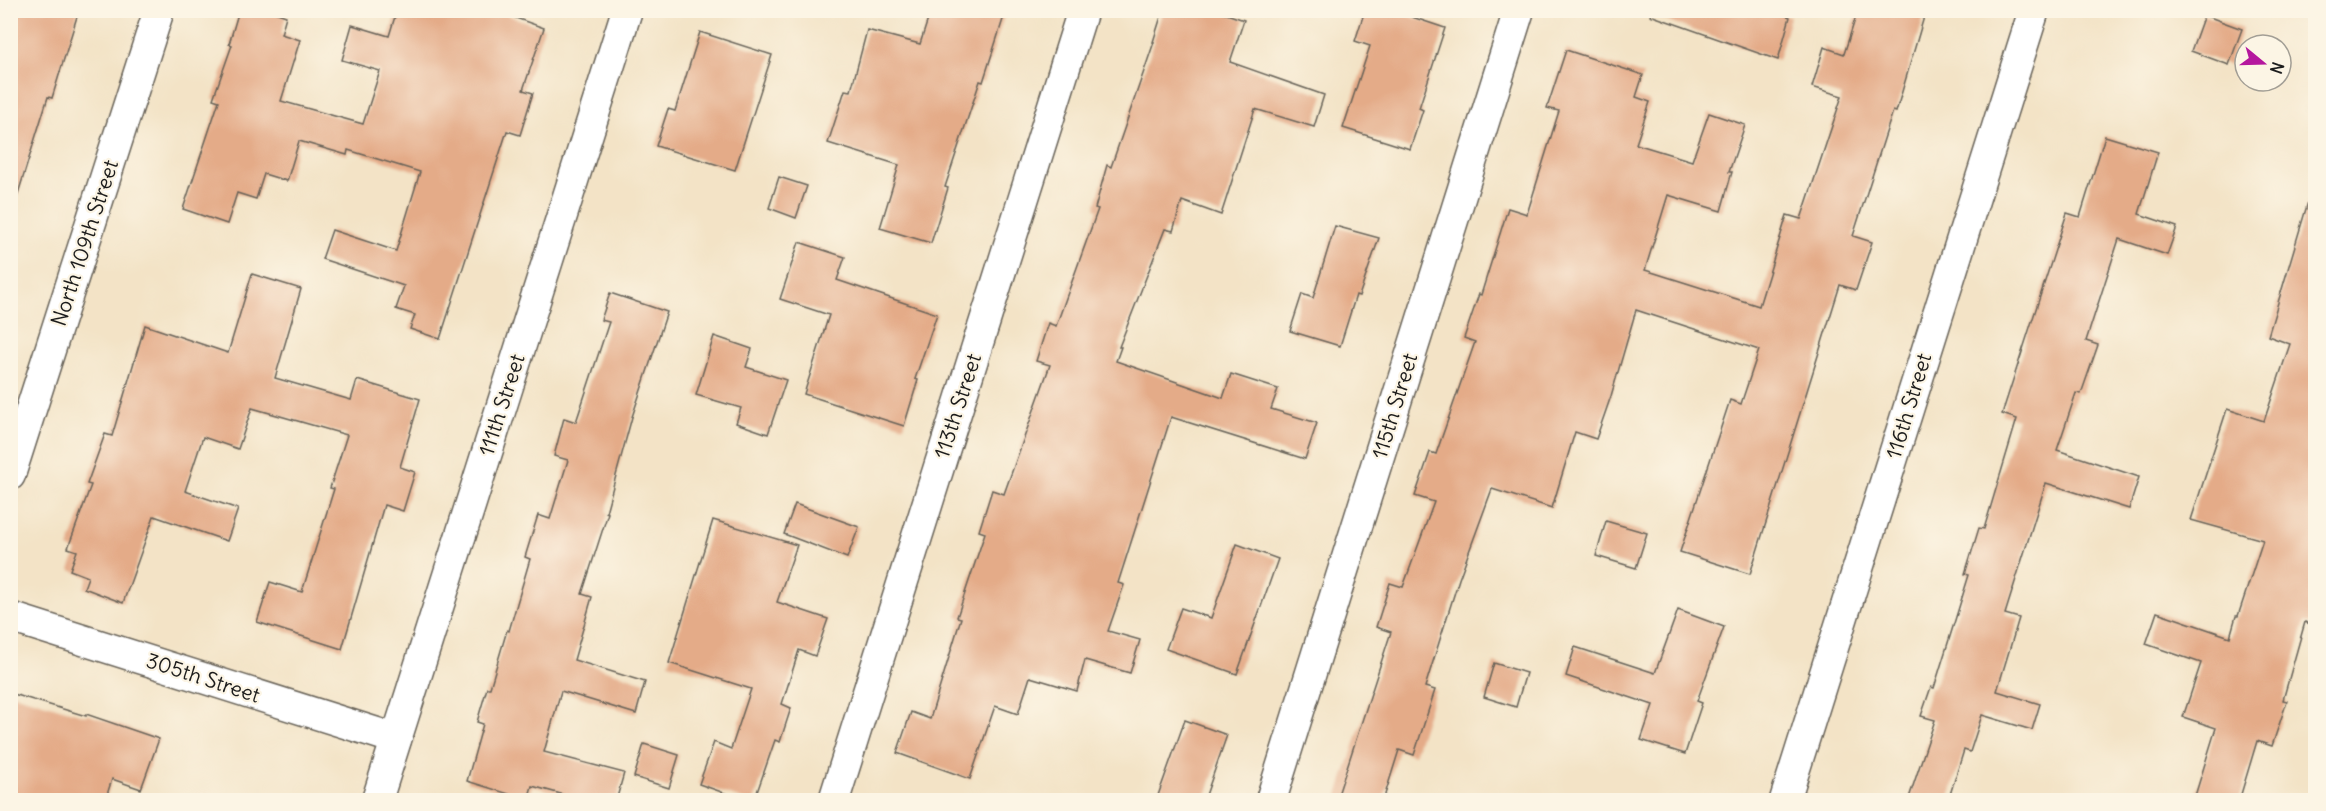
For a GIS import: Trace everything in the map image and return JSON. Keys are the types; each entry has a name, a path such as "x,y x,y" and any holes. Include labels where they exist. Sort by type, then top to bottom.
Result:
{"street":[{"name":"North 109th Street","path":"10,475 159,10"},
{"name":"111th Street","path":"377,801 627,10"},
{"name":"113th Street","path":"834,801 1083,10"},
{"name":"115th Street","path":"1271,801 1519,10"},
{"name":"116th Street","path":"1785,801 2034,10"},
{"name":"305th Street","path":"10,617 396,739"}],"building":[{"path":"10,10 79,10 52,98 48,97 17,197 10,196"},
{"path":"239,10 269,10 286,16 281,34 300,40 281,101 363,124 380,71 342,60 352,25 389,36 397,10 493,10 544,28 523,90 533,93 520,135 507,131 440,339 410,329 415,315 396,309 404,286 322,259 332,230 396,251 420,172 348,150 347,155 299,141 287,181 264,174 256,199 237,193 227,224 183,209 219,101 213,99 232,45 229,44"},
{"path":"931,10 1006,10 945,187 948,188 931,243 880,228 899,165 828,143 845,90 851,91 867,30 920,44"},
{"path":"1163,10 1215,10 1244,20 1230,62 1324,95 1314,127 1255,109 1221,215 1182,201 1173,231 1165,229 1119,347 1121,347 1116,361 1223,398 1231,374 1278,389 1271,409 1317,423 1305,459 1171,417 1118,583 1124,585 1108,631 1140,640 1130,673 1085,660 1077,691 1030,677 1018,714 995,706 970,779 897,753 911,712 930,719 961,618 957,617 985,533 979,531 992,490 1004,494 1050,365 1036,361 1048,323 1056,326 1098,209 1095,208 1107,165 1111,167"},
{"path":"1365,10 1391,10 1445,28 1419,108 1423,110 1410,149 1343,128 1370,46 1355,41"},
{"path":"1651,10 1771,10 1790,17 1778,60 1650,15"},
{"path":"1858,10 1926,10 1896,112 1893,111 1853,236 1872,242 1856,290 1840,285 1750,574 1680,552 1730,400 1741,404 1759,350 1636,310 1596,439 1575,432 1552,508 1492,489 1459,579 1425,687 1435,690 1414,755 1399,750 1383,801 1336,801 1391,632 1376,627 1390,583 1403,587 1434,502 1415,496 1430,452 1436,454 1475,342 1464,338 1479,294 1481,295 1508,208 1527,214 1559,111 1547,108 1566,50 1643,75 1636,97 1650,102 1636,144 1692,161 1709,113 1745,125 1729,172 1732,172 1721,211 1668,195 1645,270 1759,306 1787,215 1801,219 1842,96 1812,87 1824,47 1844,54"},
{"path":"2204,15 2242,29 2241,33 2233,33 2233,54 2229,65 2191,51"},
{"path":"700,32 772,55 735,170 656,146 668,109 675,111"},
{"path":"2105,136 2158,152 2139,214 2177,227 2167,255 2119,239 2086,341 2098,345 2081,394 2076,393 2057,450 2139,477 2129,509 2046,483 2005,614 2019,618 1997,691 2040,704 2032,730 1982,715 1970,752 1964,750 1948,801 1908,801 1935,720 1921,716 1931,687 1934,688 1969,575 1965,574 1979,528 1984,529 2017,419 2002,414 2067,213 2080,217"},
{"path":"779,177 807,186 796,218 769,208"},
{"path":"2308,202 2316,203 2316,607 2310,624 2305,622 2283,700 2287,701 2272,746 2257,741 2239,801 2212,801 2195,796 2216,728 2183,717 2201,663 2146,644 2157,612 2230,637 2236,616 2238,616 2263,540 2191,520 2227,409 2264,421 2290,344 2268,336"},
{"path":"1335,226 1379,238 1359,296 1356,295 1340,346 1290,331 1302,294 1313,298"},
{"path":"799,242 845,257 837,280 937,314 915,379 918,380 904,426 804,394 829,315 780,299"},
{"path":"252,274 301,289 275,378 351,400 357,380 420,399 400,467 415,472 403,511 384,505 342,649 257,622 270,582 302,592 334,489 330,488 347,435 252,408 238,449 203,437 185,491 238,509 227,541 154,516 123,603 84,588 88,577 70,570 77,551 68,548 91,485 87,484 105,434 112,436 145,325 228,353"},
{"path":"610,293 667,312 632,417 606,512 608,513 582,594 592,597 574,660 645,682 636,714 561,691 544,752 624,773 616,801 586,801 532,786 528,800 467,781 483,724 477,722 487,688 490,688 507,630 509,631 530,559 525,557 538,515 550,519 568,460 554,456 564,418 576,422 609,322 601,320"},
{"path":"714,336 752,349 746,367 786,380 768,434 736,423 741,408 696,395"},
{"path":"795,504 859,527 847,558 784,534"},
{"path":"713,520 797,545 777,602 828,619 815,656 799,650 782,704 791,708 780,742 775,740 754,801 747,801 699,784 714,742 731,749 751,689 669,663"},
{"path":"1606,521 1647,533 1636,568 1596,556"},
{"path":"1237,544 1278,559 1237,674 1166,649 1181,608 1211,618"},
{"path":"1678,610 1724,627 1697,701 1702,703 1685,754 1641,740 1653,705 1566,676 1575,647 1655,673"},
{"path":"1494,663 1526,673 1516,707 1484,697"},
{"path":"10,693 86,716 86,714 159,739 141,789 112,779 105,801 10,801"},
{"path":"1185,720 1227,735 1204,801 1156,801"},
{"path":"644,744 679,755 669,788 634,777"}]}
